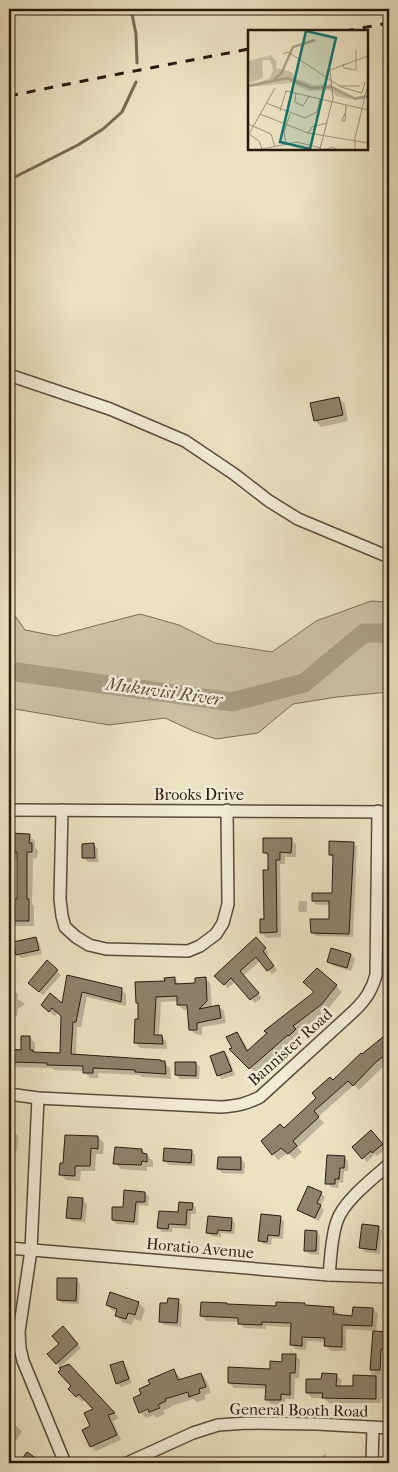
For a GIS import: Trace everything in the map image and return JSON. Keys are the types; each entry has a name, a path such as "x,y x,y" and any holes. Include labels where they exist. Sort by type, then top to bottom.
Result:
{"street":[{"path":"9,375 110,409 184,441 234,474 269,501 298,519 389,557"},
{"name":"Brooks Drive","path":"9,810 384,812"},
{"path":"62,810 60,899 62,916 66,927 76,937 89,945 106,949 188,951 200,946 216,934 223,923 228,904 227,810"},
{"name":"Bannister Road","path":"9,1094 38,1098 221,1108 238,1106 260,1097 355,1010 373,988 376,975 384,812"},
{"path":"38,1098 31,1250 19,1332 20,1348 23,1361 65,1463"},
{"path":"329,1275 333,1237 337,1220 362,1188 389,1164"},
{"name":"Horatio Avenue","path":"9,1248 329,1275 389,1277"},
{"name":"General Booth Road","path":"127,1463 193,1433 218,1425 247,1423 308,1424 389,1428"},
{"path":"372,1463 373,1428"}],"shaded area":[{"path":"371,601 389,602 389,692 293,704 258,733 216,739 165,718 109,725 9,708 9,607 25,630 56,636 140,614 179,625 215,643 272,652 316,621"}],"building":[{"path":"339,397 343,415 314,421 310,403"},
{"path":"9,833 30,834 29,843 32,843 32,852 27,852 29,921 9,921 9,899 17,899 17,852 9,852"},
{"path":"263,838 292,838 291,853 280,852 280,860 276,860 277,932 260,933 260,919 264,919 263,870 268,870 268,853 263,853"},
{"path":"329,841 354,842 349,934 311,933 310,919 329,919 329,901 312,901 312,893 332,893 333,855 329,855"},
{"path":"94,843 95,858 82,858 82,844"},
{"path":"36,937 39,950 16,955 13,942"},
{"path":"256,937 266,948 263,951 274,966 267,971 256,957 240,971 259,993 250,1000 231,978 224,985 214,976"},
{"path":"331,948 351,954 347,968 327,962"},
{"path":"47,960 58,970 39,992 28,983"},
{"path":"317,968 337,985 322,1004 293,1026 296,1029 289,1036 249,1069 229,1049 232,1048 226,1037 237,1032 247,1051 267,1033 264,1031 314,992 303,982"},
{"path":"67,975 122,988 121,1002 82,992 76,1022 73,1022 71,1054 161,1060 165,1061 166,1074 93,1068 93,1073 83,1073 83,1066 9,1062 9,1049 21,1050 21,1036 30,1036 30,1050 33,1050 33,1052 60,1053 61,1016 52,1008 49,1012 41,1005 50,993 62,1003"},
{"path":"175,977 175,984 195,983 195,978 206,977 207,1001 199,1009 219,1005 221,1018 197,1023 197,1030 189,1030 187,1005 177,1005 177,996 156,997 154,1035 162,1035 163,1044 134,1043 135,1019 138,1019 135,982 165,981 164,978"},
{"path":"389,1032 389,1052 376,1062 353,1086 348,1081 314,1111 319,1117 293,1141 297,1146 288,1154 281,1148 272,1155 261,1141 280,1124 284,1128 316,1098 312,1093 330,1077 333,1080 361,1053"},
{"path":"224,1051 232,1071 217,1076 210,1056"},
{"path":"175,1062 196,1062 196,1076 175,1075"},
{"path":"371,1130 383,1144 362,1159 352,1147"},
{"path":"65,1135 98,1136 98,1149 91,1148 90,1166 75,1166 75,1176 59,1175 60,1163 63,1163"},
{"path":"115,1147 142,1149 142,1153 147,1154 147,1162 142,1161 141,1165 113,1164"},
{"path":"164,1148 192,1150 191,1163 163,1161"},
{"path":"327,1155 345,1156 344,1168 340,1168 339,1179 335,1179 335,1184 325,1184"},
{"path":"218,1157 241,1157 241,1170 217,1169"},
{"path":"308,1186 322,1192 317,1203 321,1205 315,1218 297,1210"},
{"path":"124,1190 145,1192 145,1202 136,1202 134,1222 112,1220 112,1207 123,1207"},
{"path":"68,1197 83,1198 81,1219 66,1218"},
{"path":"179,1202 193,1203 192,1210 187,1210 186,1225 169,1224 168,1229 157,1228 159,1211 178,1212"},
{"path":"261,1214 281,1216 279,1236 268,1235 267,1242 258,1241"},
{"path":"208,1216 232,1218 231,1231 218,1230 217,1234 206,1233"},
{"path":"362,1224 379,1226 376,1250 359,1248"},
{"path":"305,1230 317,1231 316,1251 304,1251"},
{"path":"57,1278 77,1278 76,1301 57,1300"},
{"path":"110,1292 139,1302 135,1315 128,1313 126,1319 115,1316 117,1309 106,1305"},
{"path":"168,1298 179,1299 177,1323 159,1322 160,1303 167,1303"},
{"path":"201,1302 276,1306 276,1302 305,1303 305,1305 334,1307 333,1314 352,1316 353,1307 373,1308 372,1326 342,1325 342,1347 324,1346 325,1338 302,1337 302,1346 290,1345 291,1323 262,1322 262,1325 238,1324 238,1318 200,1316"},
{"path":"63,1326 78,1344 56,1364 47,1354 59,1344 52,1336"},
{"path":"373,1331 389,1332 389,1350 381,1349 380,1370 370,1370"},
{"path":"282,1354 296,1354 295,1373 290,1373 290,1395 281,1394 281,1400 265,1400 266,1385 228,1383 228,1367 270,1369 270,1361 282,1362"},
{"path":"123,1361 129,1379 116,1384 110,1365"},
{"path":"69,1364 115,1413 108,1415 117,1435 90,1447 82,1430 90,1426 84,1413 93,1409 79,1394 76,1397 68,1389 71,1386 58,1372 61,1369 59,1368"},
{"path":"174,1369 178,1380 201,1373 206,1387 199,1389 200,1393 189,1397 188,1392 165,1399 166,1401 158,1405 160,1408 149,1412 148,1409 139,1413 133,1398 141,1394 139,1389 150,1384 148,1380"},
{"path":"322,1373 337,1374 336,1386 353,1386 353,1375 376,1376 376,1399 322,1398 323,1393 306,1393 306,1379 321,1379"},
{"path":"27,1452 43,1463 19,1463"}],"waterway":[{"path":"131,9 136,34 137,63"},
{"path":"9,180 78,145 103,129 122,112 136,82"},
{"name":"Mukuvisi River","path":"9,671 232,702 304,683 364,633 389,633"}],"railway":[{"path":"350,30 389,23"},
{"path":"9,96 248,49"}]}
